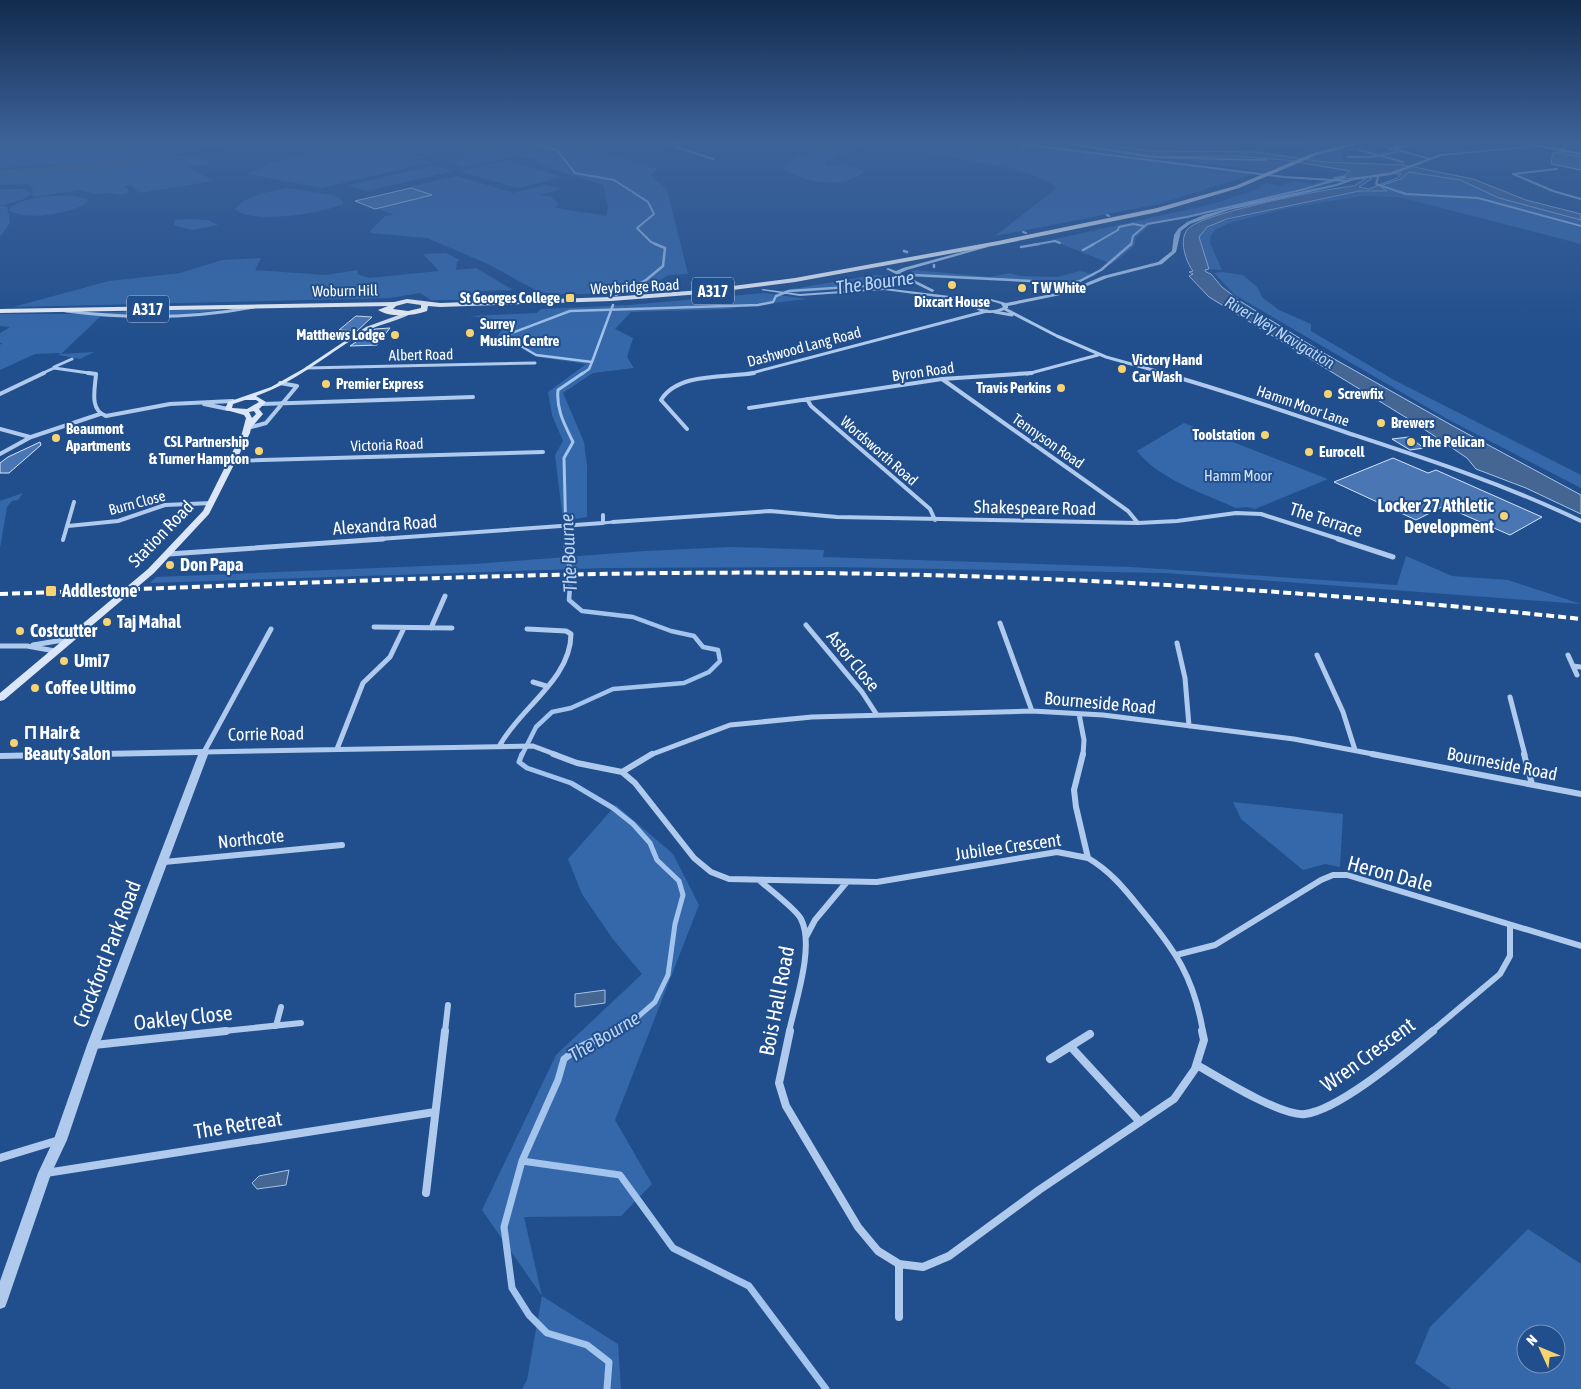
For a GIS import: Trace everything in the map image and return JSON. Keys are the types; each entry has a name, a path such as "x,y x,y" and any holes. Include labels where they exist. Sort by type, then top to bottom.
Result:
{"main road":[{"name":"Weybridge Road","path":"394,304 412,300 425,303 468,304 644,297 732,289 795,280 998,243 1163,209"},
{"name":"Weybridge Road","path":"409,313 419,311 631,302 763,290 888,269 998,243"},
{"path":"795,280 880,268 888,269"},
{"path":"419,311 425,307 425,303"},
{"path":"381,322 390,312 389,307 394,304"},
{"name":"Woburn Hill","path":"0,311 66,312 394,304"},
{"name":"Woburn Hill","path":"297,307 409,313"},
{"path":"248,427 247,414 228,409 228,405 233,401 280,383 306,369 351,338 381,322 409,313"},
{"path":"239,411 255,408 290,384 306,369"},
{"path":"244,398 257,398 262,402"},
{"name":"Station Road","path":"0,698 169,554 212,503 248,427 260,414 255,408"}],"street":[{"path":"763,290 790,294 884,289 982,300 1027,299 1068,292 1105,277 1160,263 1174,252 1178,230 1186,224 1200,218 1237,209"},
{"path":"1518,209 1581,226"},
{"path":"897,273 986,247"},
{"path":"888,269 939,294"},
{"path":"952,297 974,307 995,312 1027,299"},
{"path":"974,307 975,303 982,300"},
{"path":"990,300 1005,307"},
{"name":"Dashwood Lang Road","path":"966,316 974,307"},
{"name":"Hamm Moor Lane","path":"1005,307 1017,317"},
{"name":"Dashwood Lang Road","path":"687,429 661,400 664,393 676,385 691,381 750,374 802,362 866,341 926,329 987,311"},
{"name":"Hamm Moor Lane","path":"995,312 1017,317 1098,354 1206,385 1460,470 1525,494 1581,521"},
{"name":"Byron Road","path":"749,408 942,379 1028,374 1098,354"},
{"path":"0,394 72,359"},
{"name":"Albert Road","path":"306,369 535,363"},
{"path":"54,368 96,374 94,405 100,414"},
{"name":"Tennyson Road","path":"942,379 1128,511 1138,523"},
{"path":"248,427 266,423 297,386 280,383"},
{"path":"262,402 473,397"},
{"name":"Wordsworth Road","path":"807,400 811,406 930,509 935,520"},
{"path":"0,454 30,437 100,414 106,416 183,403 233,401"},
{"path":"183,403 228,409"},
{"path":"0,429 30,437"},
{"name":"Victoria Road","path":"232,461 543,452"},
{"path":"63,541 74,502"},
{"name":"Burn Close","path":"68,526 118,521 165,505 212,503"},
{"name":"Alexandra Road","path":"169,554 770,511 819,516"},
{"name":"Shakespeare Road","path":"819,516 1138,523 1177,522 1250,513"},
{"name":"The Terrace","path":"1250,513 1279,519 1393,557"},
{"path":"603,515 603,523"},
{"path":"431,628 445,596"},
{"path":"1000,623 1032,711"},
{"name":"Astor Close","path":"806,625 862,692 877,715"},
{"path":"374,627 452,628"},
{"path":"337,749 363,683 390,658 404,628"},
{"name":"Crockford Park Road","path":"0,1302 45,1173 60,1140 93,1045 164,862 204,752 271,629"},
{"path":"500,745 514,720 566,663 573,642 571,634 527,629"},
{"path":"28,646 69,638"},
{"path":"1177,643 1185,678 1189,726"},
{"path":"0,646 28,646 55,651"},
{"path":"1317,655 1344,712 1355,750"},
{"path":"1568,655 1578,675"},
{"path":"1573,666 1581,667"},
{"path":"533,682 546,686"},
{"path":"1510,697 1532,784"},
{"name":"Bourneside Road","path":"622,772 654,753 730,725 812,717 1032,711 1104,715 1294,739 1581,794"},
{"name":"Jubilee Crescent","path":"759,880 846,883 877,882 1056,852 1071,853 1088,858 1086,843 1075,814 1074,788 1084,749 1083,730 1079,714"},
{"name":"Corrie Road","path":"0,756 515,745 533,746 577,763 622,772"},
{"path":"622,772 634,783 694,858 711,872 729,879 759,880"},
{"name":"Northcote","path":"164,862 342,845"},
{"name":"Bois Hall Road","path":"759,880 802,918 806,938 804,961 779,1083 786,1106 858,1227 878,1251 899,1264 923,1267 949,1256 1039,1190 1174,1098 1197,1065 1204,1040 1198,1004 1176,955 1170,944 1121,884 1103,867 1088,858"},
{"name":"Heron Dale","path":"1176,955 1215,945 1321,880 1333,875 1347,875 1581,946"},
{"path":"806,938 815,920 846,883"},
{"name":"Wren Crescent","path":"1197,1065 1245,1091 1303,1114 1326,1108 1399,1056 1494,981 1507,966 1512,952 1510,926"},
{"path":"426,1193 448,1005"},
{"path":"276,1026 281,1007"},
{"name":"Oakley Close","path":"93,1045 301,1023"},
{"path":"1050,1059 1090,1034"},
{"path":"1071,1047 1140,1122"},
{"name":"The Retreat","path":"45,1173 435,1112"},
{"path":"0,1158 16,1151 60,1140"},
{"path":"898,1317 899,1264"}],"green space":[{"path":"0,209 7,209 10,223 0,237"},
{"path":"75,209 61,213 37,216 16,214 9,210"},
{"path":"235,209 328,209 305,214 271,217 243,214"},
{"path":"379,209 563,209 606,216 608,209 672,209 688,274 669,275 635,294 551,294 537,291 488,264 427,238 371,233 370,231 385,216 394,215"},
{"path":"1030,209 1134,209 995,236"},
{"path":"1191,209 1226,209 1150,225 1136,237 1134,246 1112,264 1051,240"},
{"path":"1286,209 1229,223 1215,230 1211,235 1210,243 1222,270 1209,269 1199,237 1207,227 1215,223"},
{"path":"1445,209 1540,209 1581,220 1581,226 1544,217 1581,228 1581,244"},
{"path":"175,220 208,220 218,225 192,230 174,225"},
{"path":"446,253 460,260 457,262 456,270 476,268 513,290 477,291 474,300 431,300 420,293 390,298 13,307 109,281 180,273 222,260 261,258 255,270 325,275 358,270 357,274 369,278 439,271 423,254"},
{"path":"915,270 990,277 1010,273 1020,276 1057,277 1080,271 1097,275 1068,287 1044,283 917,277 907,274"},
{"path":"1223,272 1243,275 1257,287 1263,298 1279,310 1311,324 1311,331 1394,380 1581,475 1581,488 1449,420 1235,295 1214,273"},
{"path":"873,275 897,276 913,284 899,286 858,285 820,291 781,291"},
{"path":"765,293 806,299 726,309 631,312 615,329 633,338 627,357 634,368 593,373 563,393 584,442 587,466 587,517 563,521 555,455 563,441 552,415 548,392 586,364 538,357 520,346 496,338 504,327 518,322 469,316 537,313 541,309 629,305"},
{"path":"217,308 221,310 177,315 100,317 61,354 94,352 80,359 59,355 60,353 35,354 0,370 0,345 2,343 0,343 0,333 10,327 0,326 0,314 66,314"},
{"name":"Hamm Moor","path":"1184,423 1328,479 1255,509 1247,507 1236,508 1170,478 1137,451"},
{"path":"23,493 18,500 12,501 7,507 0,548 0,501"},
{"path":"731,547 824,550 823,557 1130,567 1397,585 1406,556 1452,576 1508,580 1581,604 1165,573 832,567 605,568 150,583 156,577 474,564 645,551"},
{"path":"1233,802 1343,814 1340,867 1325,864 1303,870 1241,819"},
{"path":"616,805 673,854 699,905 615,1120 652,1184 621,1216 524,1217 542,1296 482,1210 556,1055 642,974 612,938 582,894 568,859"},
{"path":"1528,1229 1581,1264 1581,1389 1451,1389 1415,1363 1430,1327"},
{"path":"542,1296 618,1344 621,1389 522,1389 527,1380"}],"water":[{"name":"River Wey Navigation","path":"1240,209 1275,209 1227,219 1207,227 1199,237 1209,269 1205,270 1222,287 1240,301 1320,351 1581,495 1581,514 1526,488 1476,469 1467,458 1415,423 1209,297 1189,276 1193,274 1189,272 1193,271 1184,250 1185,233 1198,223"},
{"name":"River Wey Navigation","path":"1539,209 1561,209 1581,214 1581,220"},
{"path":"605,990 605,1003 575,1007 575,994"},
{"path":"289,1170 286,1185 257,1189 252,1183 259,1176"}],"building":[{"path":"356,316 372,317 357,331 339,330"},
{"path":"390,328 377,345 350,346 375,329"},
{"name":"The Pelican","path":"1409,437 1424,448 1410,450 1392,439"},
{"path":"40,442 41,445 9,473 0,473 0,463 8,457"},
{"path":"1393,458 1428,473 1436,470 1542,517 1510,535 1444,506 1416,520 1334,482"}],"waterway":[{"path":"651,209 654,214 637,228 651,242 658,245"},
{"name":"The Bourne","path":"1131,245 1133,236 1147,224 1221,209"},
{"path":"1092,245 1118,230 1119,227 1133,224 1144,226"},
{"path":"1032,245 1055,241 1060,243"},
{"path":"616,295 646,280 663,266 665,248 655,244"},
{"path":"1021,247 1039,244"},
{"path":"1083,250 1094,244"},
{"name":"The Bourne","path":"611,310 758,305 773,302 776,296 789,291 865,286 913,275 1031,281 1065,285 1080,281 1101,270 1131,244"},
{"name":"The Bourne","path":"611,310 613,305"},
{"name":"The Bourne","path":"592,362 536,355 504,336 570,311 611,310"},
{"path":"592,362 611,310"},
{"name":"The Bourne","path":"582,374 589,369 592,362"},
{"name":"The Bourne","path":"566,540 564,458 573,442 560,411 558,390 583,373"},
{"name":"The Bourne","path":"522,755 536,727 552,712 571,708 613,689 684,683 709,672 720,661 718,650 703,647 694,636 671,631 633,617 582,611 569,600 571,571 566,555 566,540"},
{"name":"The Bourne","path":"522,754 519,762 527,768 571,783 613,808 633,824 650,843 657,860 679,881 683,895 675,924 668,975 655,1002 631,1023 611,1032"},
{"name":"The Bourne","path":"522,1161 558,1080 564,1059 580,1047 614,1031"},
{"path":"522,1161 620,1175 673,1248 749,1286 826,1389"},
{"name":"The Bourne","path":"522,1161 504,1227 512,1288 529,1315 547,1333 587,1345 609,1362 607,1389"}],"railway":[{"path":"0,594 512,576 819,573 1010,578 1201,587 1296,593 1581,619"}],"place":[{"name":"Dixcart House","path":"952,285"},
{"name":"T W White","path":"1022,288"},
{"name":"St Georges College","path":"570,298"},
{"name":"Surrey Muslim Centre","path":"470,333"},
{"name":"Matthews Lodge","path":"395,335"},
{"name":"Victory Hand Car Wash","path":"1122,369"},
{"name":"Premier Express","path":"326,384"},
{"name":"Travis Perkins","path":"1061,388"},
{"name":"Screwfix","path":"1328,394"},
{"name":"Brewers","path":"1381,423"},
{"name":"Toolstation","path":"1265,435"},
{"name":"Beaumont Apartments","path":"56,438"},
{"name":"The Pelican","path":"1411,442"},
{"name":"CSL Partnership & Turner Hampton","path":"259,451"},
{"name":"Eurocell","path":"1309,452"},
{"name":"Locker 27 Athletic Development","path":"1504,516"},
{"name":"Don Papa","path":"170,565"},
{"name":"Addlestone","path":"51,591"},
{"name":"Taj Mahal","path":"107,622"},
{"name":"Costcutter","path":"20,631"},
{"name":"Umi7","path":"64,661"},
{"name":"Coffee Ultimo","path":"35,688"},
{"name":"Π Hair & Beauty Salon","path":"14,743"}]}
